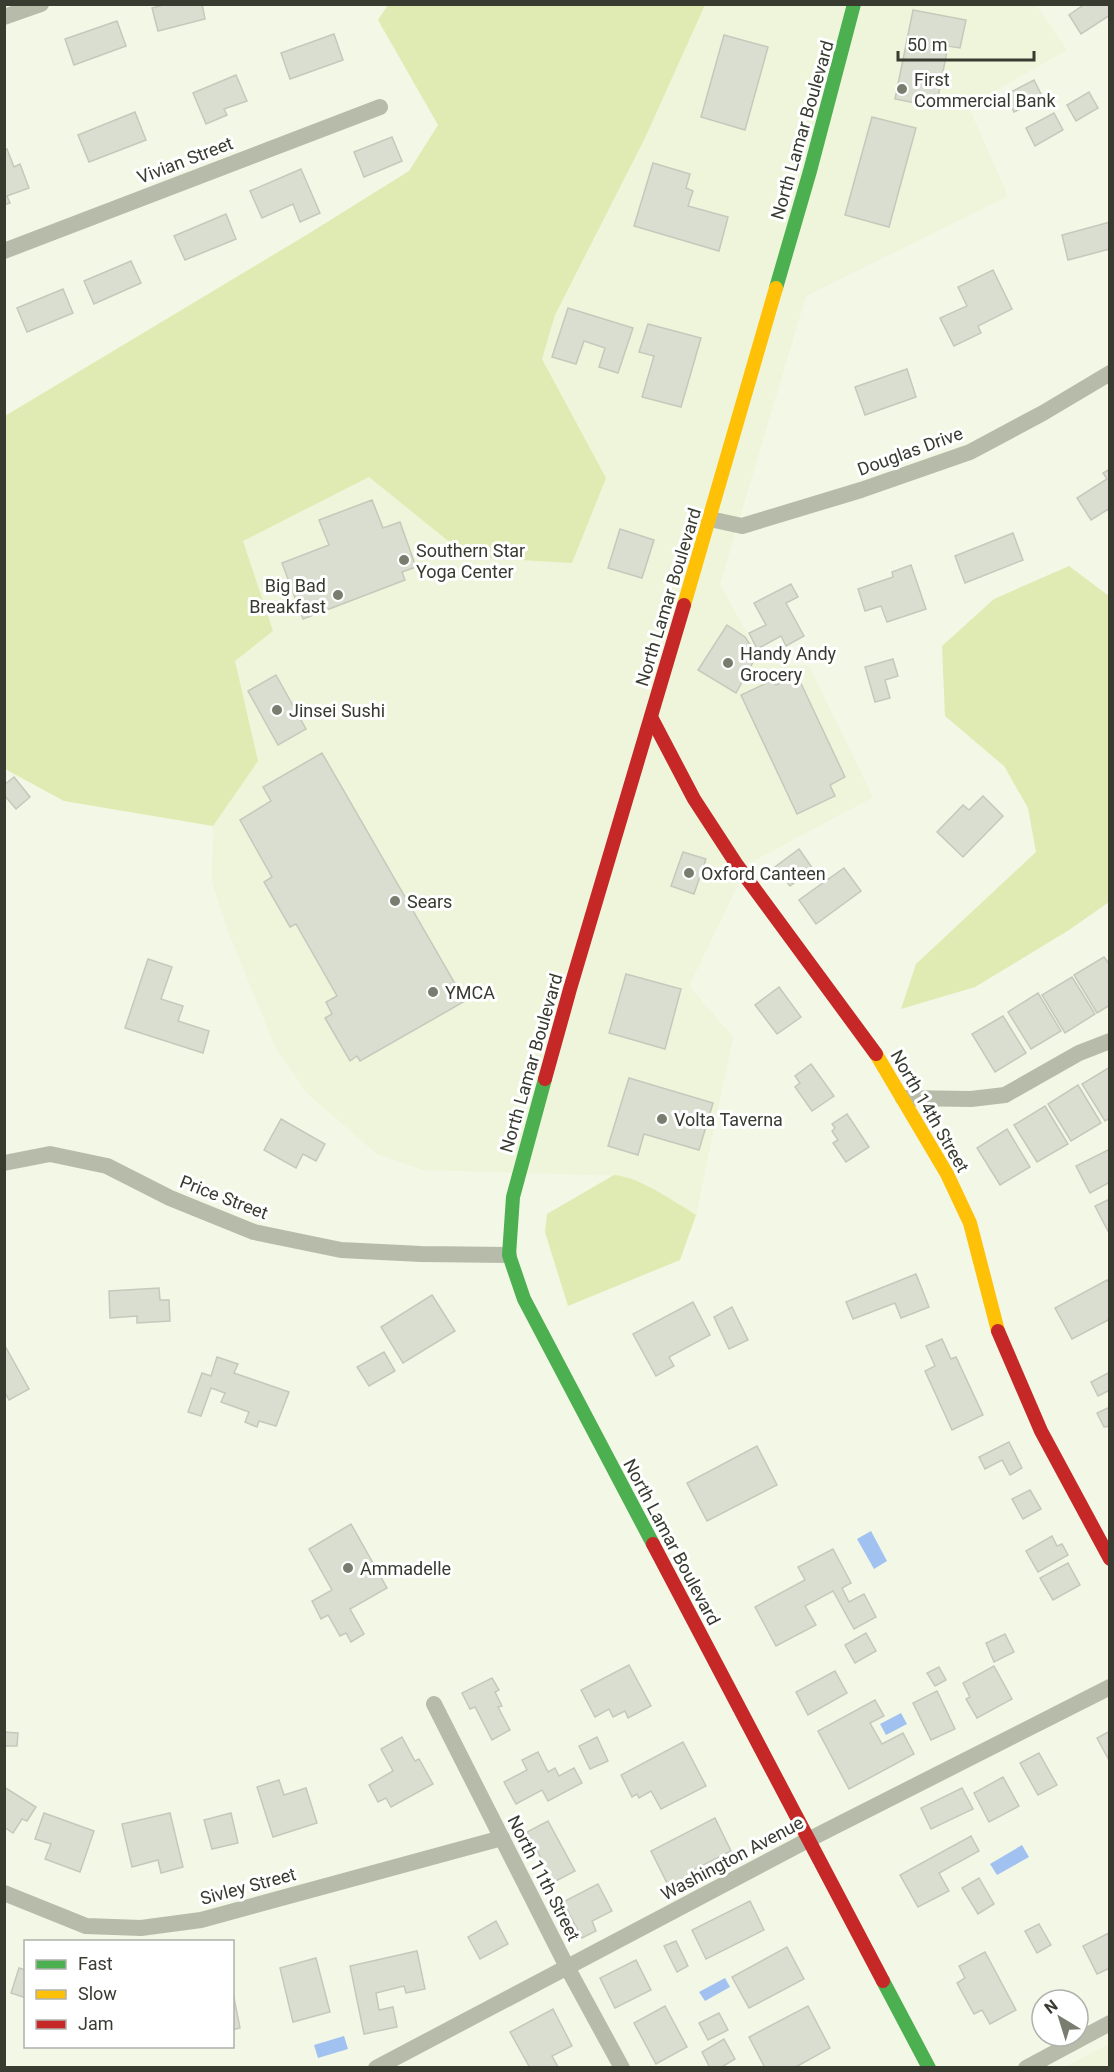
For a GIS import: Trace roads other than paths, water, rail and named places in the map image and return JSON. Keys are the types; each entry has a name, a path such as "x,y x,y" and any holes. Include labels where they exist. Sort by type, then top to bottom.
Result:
{"street":[{"path":"4,17 42,4"},
{"name":"North Lamar Boulevard","path":"854,4 831,96 710,519 574,978 513,1197 509,1255 524,1299 929,2067"},
{"name":"Vivian Street","path":"4,251 380,107"},
{"name":"Douglas Drive","path":"710,519 742,526 861,490 970,452 1043,413 1110,373"},
{"name":"North 14th Street","path":"651,717 694,799 737,865 865,1037 947,1174 970,1223 995,1325 1041,1431 1110,1559"},
{"path":"903,1098 971,1099 1005,1095 1079,1053 1110,1041"},
{"name":"Price Street","path":"4,1163 50,1154 107,1166 170,1198 254,1232 341,1250 509,1255"},
{"name":"Washington Avenue","path":"376,2067 808,1840 1110,1687"},
{"name":"North 11th Street","path":"434,1704 567,1967 622,2067"},
{"name":"Sivley Street","path":"4,1893 86,1926 141,1928 201,1920 502,1838"},
{"path":"1026,2067 1110,2023"}],"water":[{"path":"871,1531 887,1561 874,1569 857,1539"},
{"path":"901,1713 907,1724 886,1735 880,1724"},
{"path":"1022,1845 1029,1857 997,1875 990,1864"},
{"path":"725,1978 730,1987 705,2001 699,1992"},
{"path":"344,2036 348,2049 318,2058 314,2045"}],"place":[{"name":"First Commercial Bank","path":"902,89"},
{"name":"Southern Star Yoga Center","path":"404,560"},
{"name":"Big Bad Breakfast","path":"338,595"},
{"name":"Handy Andy Grocery","path":"728,663"},
{"name":"Jinsei Sushi","path":"277,710"},
{"name":"Oxford Canteen","path":"689,873"},
{"name":"Sears","path":"395,901"},
{"name":"YMCA","path":"433,992"},
{"name":"Volta Taverna","path":"662,1119"},
{"name":"Ammadelle","path":"348,1568"}]}
